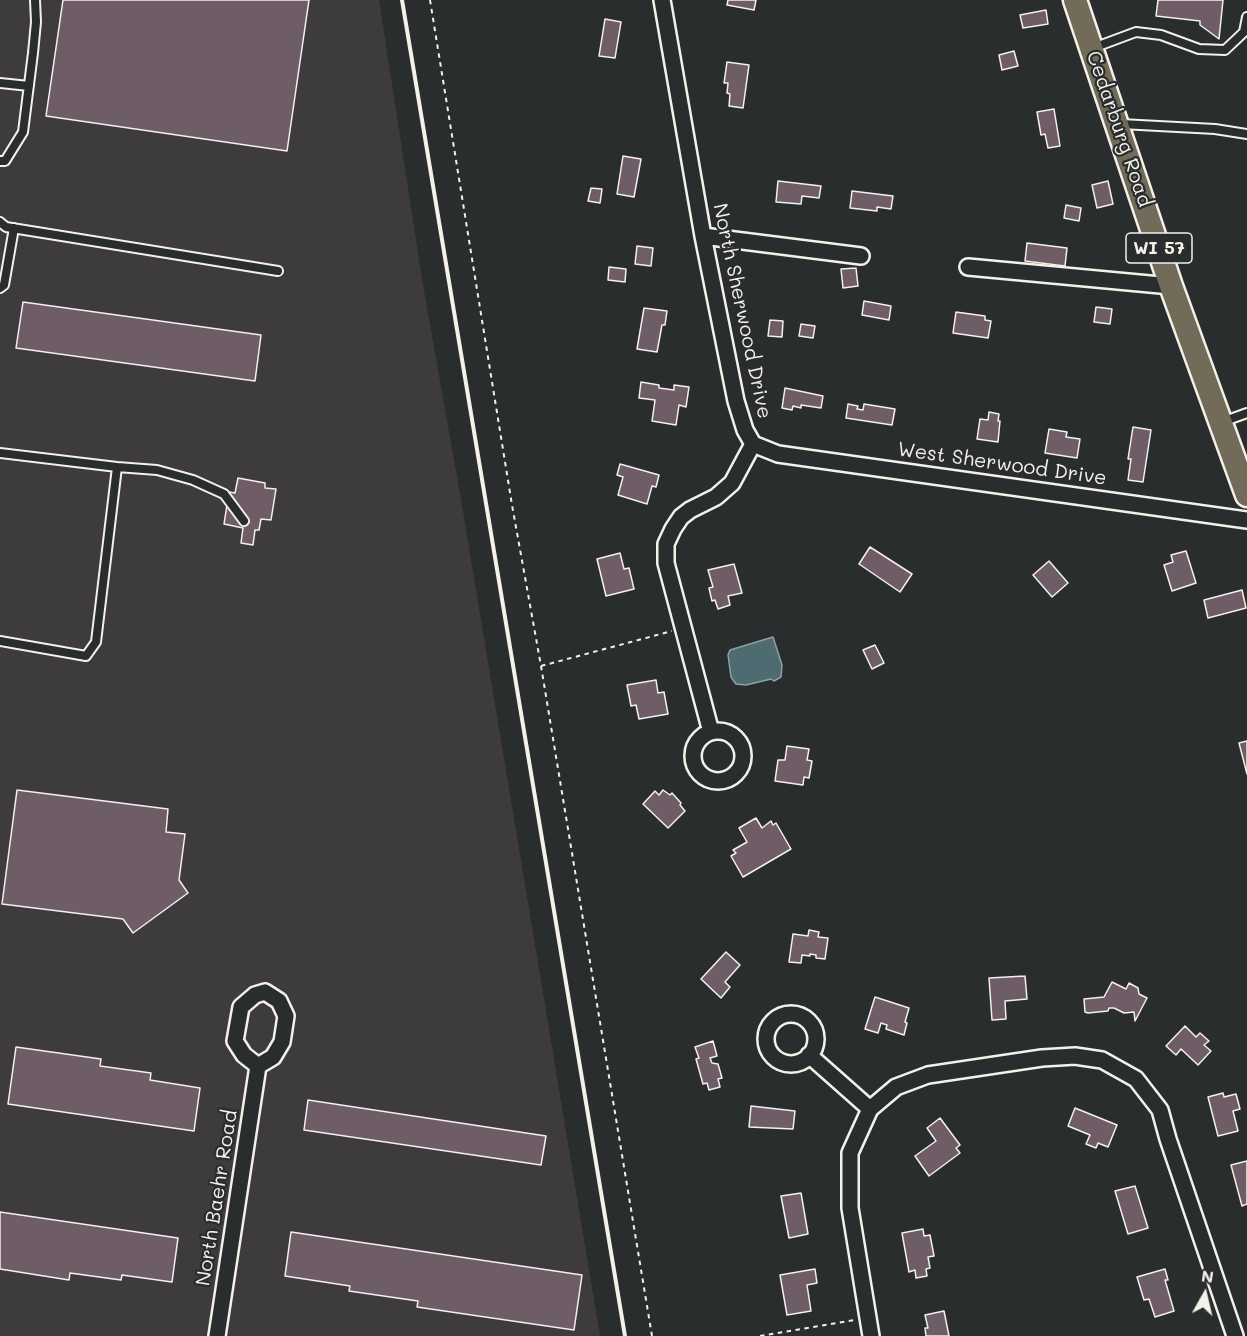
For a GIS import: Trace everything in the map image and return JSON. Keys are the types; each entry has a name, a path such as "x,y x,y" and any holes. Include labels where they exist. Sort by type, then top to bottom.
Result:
{"main road":[{"name":"Cedarburg Road","path":"1075,0 1172,286 1247,495"}],"street":[{"name":"North Sherwood Drive","path":"662,0 703,236 736,401 745,430 753,444 732,483 716,497 681,517 666,544 666,563 711,732"},
{"path":"703,236 861,256"},
{"path":"968,267 1172,286"},
{"name":"West Sherwood Drive","path":"753,444 778,454 1247,520"},
{"path":"266,992 279,1000 286,1016 282,1042 273,1057 258,1066 244,1055 235,1041 241,1007 255,995 266,992"},
{"path":"809,1055 870,1109"},
{"path":"871,1336 850,1208 850,1153 870,1109 896,1087 928,1075 1042,1058 1075,1056 1102,1060 1136,1079 1161,1110 1168,1139 1235,1336"},
{"name":"North Baehr Road","path":"217,1336 258,1066"}],"lane":[{"path":"0,161 5,160 23,132 36,22 35,0"},
{"path":"1092,48 1136,32 1161,35 1199,49 1225,50 1244,32 1247,17"},
{"path":"0,83 29,86"},
{"path":"1116,124 1215,129 1247,134"},
{"path":"0,222 6,227 278,271"},
{"path":"0,288 4,285 14,228"},
{"path":"1221,422 1247,413"},
{"path":"0,453 157,470 193,480 224,494 244,521"},
{"path":"0,641 86,656 96,642 117,467"}],"path":[{"path":"430,0 512,505 541,666 652,1336"},
{"path":"541,666 682,628"},
{"path":"760,1336 868,1317"}],"shaded area":[{"path":"0,0 379,0 422,279 600,1336 0,1336"}],"water":[{"path":"773,637 782,665 781,677 774,681 771,679 746,685 736,684 731,677 728,655 730,650"}],"building":[{"path":"63,0 309,0 287,151 46,116"},
{"path":"728,0 756,0 754,10 727,5"},
{"path":"1158,0 1223,0 1219,39 1200,25 1200,21 1156,16"},
{"path":"1046,10 1048,24 1023,28 1020,15"},
{"path":"605,19 621,22 615,58 599,56"},
{"path":"1014,51 1018,66 1002,70 999,55"},
{"path":"727,62 749,65 743,108 729,106 728,83 724,83"},
{"path":"1054,109 1060,146 1048,148 1045,134 1041,135 1037,112"},
{"path":"623,156 641,159 634,197 617,194"},
{"path":"778,181 821,186 819,198 802,196 801,204 776,202"},
{"path":"1108,181 1113,204 1097,208 1092,185"},
{"path":"591,188 602,189 600,203 588,201"},
{"path":"852,191 893,196 891,209 877,207 877,211 850,208"},
{"path":"1066,205 1081,208 1079,221 1064,218"},
{"path":"1027,243 1067,248 1065,266 1025,261"},
{"path":"637,246 653,248 651,266 635,264"},
{"path":"609,267 626,269 625,282 608,280"},
{"path":"856,268 858,286 843,288 841,269"},
{"path":"864,301 891,306 889,320 862,315"},
{"path":"23,302 261,335 255,381 16,348"},
{"path":"1096,307 1112,309 1110,324 1094,322"},
{"path":"644,308 667,311 657,352 637,349"},
{"path":"956,312 985,316 985,320 991,321 988,338 953,333"},
{"path":"770,320 783,321 782,337 768,336"},
{"path":"801,324 815,326 813,338 799,336"},
{"path":"641,382 674,390 674,385 689,387 686,407 679,405 676,425 652,421 655,400 639,398"},
{"path":"785,388 823,396 821,408 801,405 801,408 793,406 792,410 782,408"},
{"path":"848,404 858,406 857,409 863,410 864,404 895,409 892,425 846,418"},
{"path":"989,412 999,414 998,442 977,439 980,419 988,420"},
{"path":"1133,427 1151,430 1143,482 1128,480 1131,459 1128,459"},
{"path":"1049,429 1067,432 1066,437 1080,439 1077,458 1045,453"},
{"path":"620,464 659,475 656,487 652,486 647,504 618,495 623,477 617,475"},
{"path":"238,478 265,483 265,488 276,489 271,520 261,519 259,530 255,530 253,545 241,543 243,528 224,524 229,492 235,493"},
{"path":"870,547 912,574 900,592 859,564"},
{"path":"1186,551 1196,583 1172,591 1164,565 1173,562 1171,555"},
{"path":"620,553 624,569 629,568 634,589 606,596 597,559"},
{"path":"1049,561 1068,583 1052,597 1033,575"},
{"path":"734,564 742,593 728,596 730,605 718,609 715,600 712,601 709,588 713,587 708,570"},
{"path":"1242,590 1246,608 1208,618 1204,600"},
{"path":"875,645 884,663 872,669 863,650"},
{"path":"656,680 658,693 664,692 668,714 639,719 636,705 631,706 627,685"},
{"path":"1247,741 1247,774 1239,743"},
{"path":"787,746 809,749 807,760 812,761 809,778 804,777 803,785 775,781 778,760 785,760"},
{"path":"17,790 168,809 166,832 185,834 179,880 188,893 133,933 123,919 2,904"},
{"path":"663,790 670,795 672,793 685,811 668,828 643,804 655,791 659,795"},
{"path":"756,818 762,828 771,821 773,825 776,823 791,849 743,877 731,856 736,853 733,850 747,842 739,828"},
{"path":"809,930 819,932 818,937 828,938 825,959 816,958 816,955 810,954 810,956 802,955 801,963 789,962 793,934 808,936"},
{"path":"726,952 740,965 725,982 730,987 721,998 701,979"},
{"path":"1025,976 1027,999 1005,1001 1006,1019 992,1020 989,978"},
{"path":"1112,982 1126,989 1129,983 1138,988 1139,994 1147,998 1135,1021 1134,1012 1124,1013 1114,1008 1109,1008 1108,1011 1085,1012 1084,999 1104,997"},
{"path":"875,997 909,1008 904,1035 886,1029 887,1025 881,1023 878,1033 865,1029"},
{"path":"1185,1026 1196,1037 1200,1033 1209,1041 1204,1045 1211,1051 1198,1065 1181,1049 1176,1055 1166,1046"},
{"path":"713,1041 717,1056 710,1058 712,1063 718,1064 722,1078 718,1079 720,1087 709,1090 707,1083 703,1084 695,1047"},
{"path":"16,1047 101,1059 100,1066 151,1073 150,1080 200,1088 194,1131 8,1104"},
{"path":"1223,1093 1224,1097 1236,1094 1240,1109 1233,1111 1238,1131 1218,1136 1208,1097"},
{"path":"308,1100 546,1136 541,1165 304,1130"},
{"path":"751,1106 795,1111 793,1129 749,1127"},
{"path":"1075,1108 1117,1125 1108,1147 1098,1143 1096,1148 1086,1144 1090,1135 1068,1126"},
{"path":"940,1118 960,1145 956,1148 960,1153 929,1176 915,1156 936,1141 927,1128"},
{"path":"1247,1161 1247,1204 1242,1206 1231,1165"},
{"path":"1135,1186 1148,1228 1128,1234 1115,1191"},
{"path":"801,1193 808,1234 789,1238 781,1196"},
{"path":"0,1212 178,1238 172,1282 122,1275 121,1280 70,1273 69,1280 0,1269"},
{"path":"923,1229 924,1236 930,1235 934,1256 928,1257 930,1268 926,1269 927,1276 916,1278 915,1270 909,1272 902,1233"},
{"path":"291,1232 582,1275 574,1330 417,1307 418,1301 349,1291 350,1286 285,1276"},
{"path":"815,1269 817,1283 807,1285 811,1311 787,1315 780,1275"},
{"path":"1165,1269 1168,1280 1165,1280 1174,1311 1155,1317 1149,1299 1144,1300 1137,1277"},
{"path":"944,1311 949,1336 926,1336 925,1328 928,1328 925,1315"}],"railway":[{"path":"402,0 625,1336"}]}
